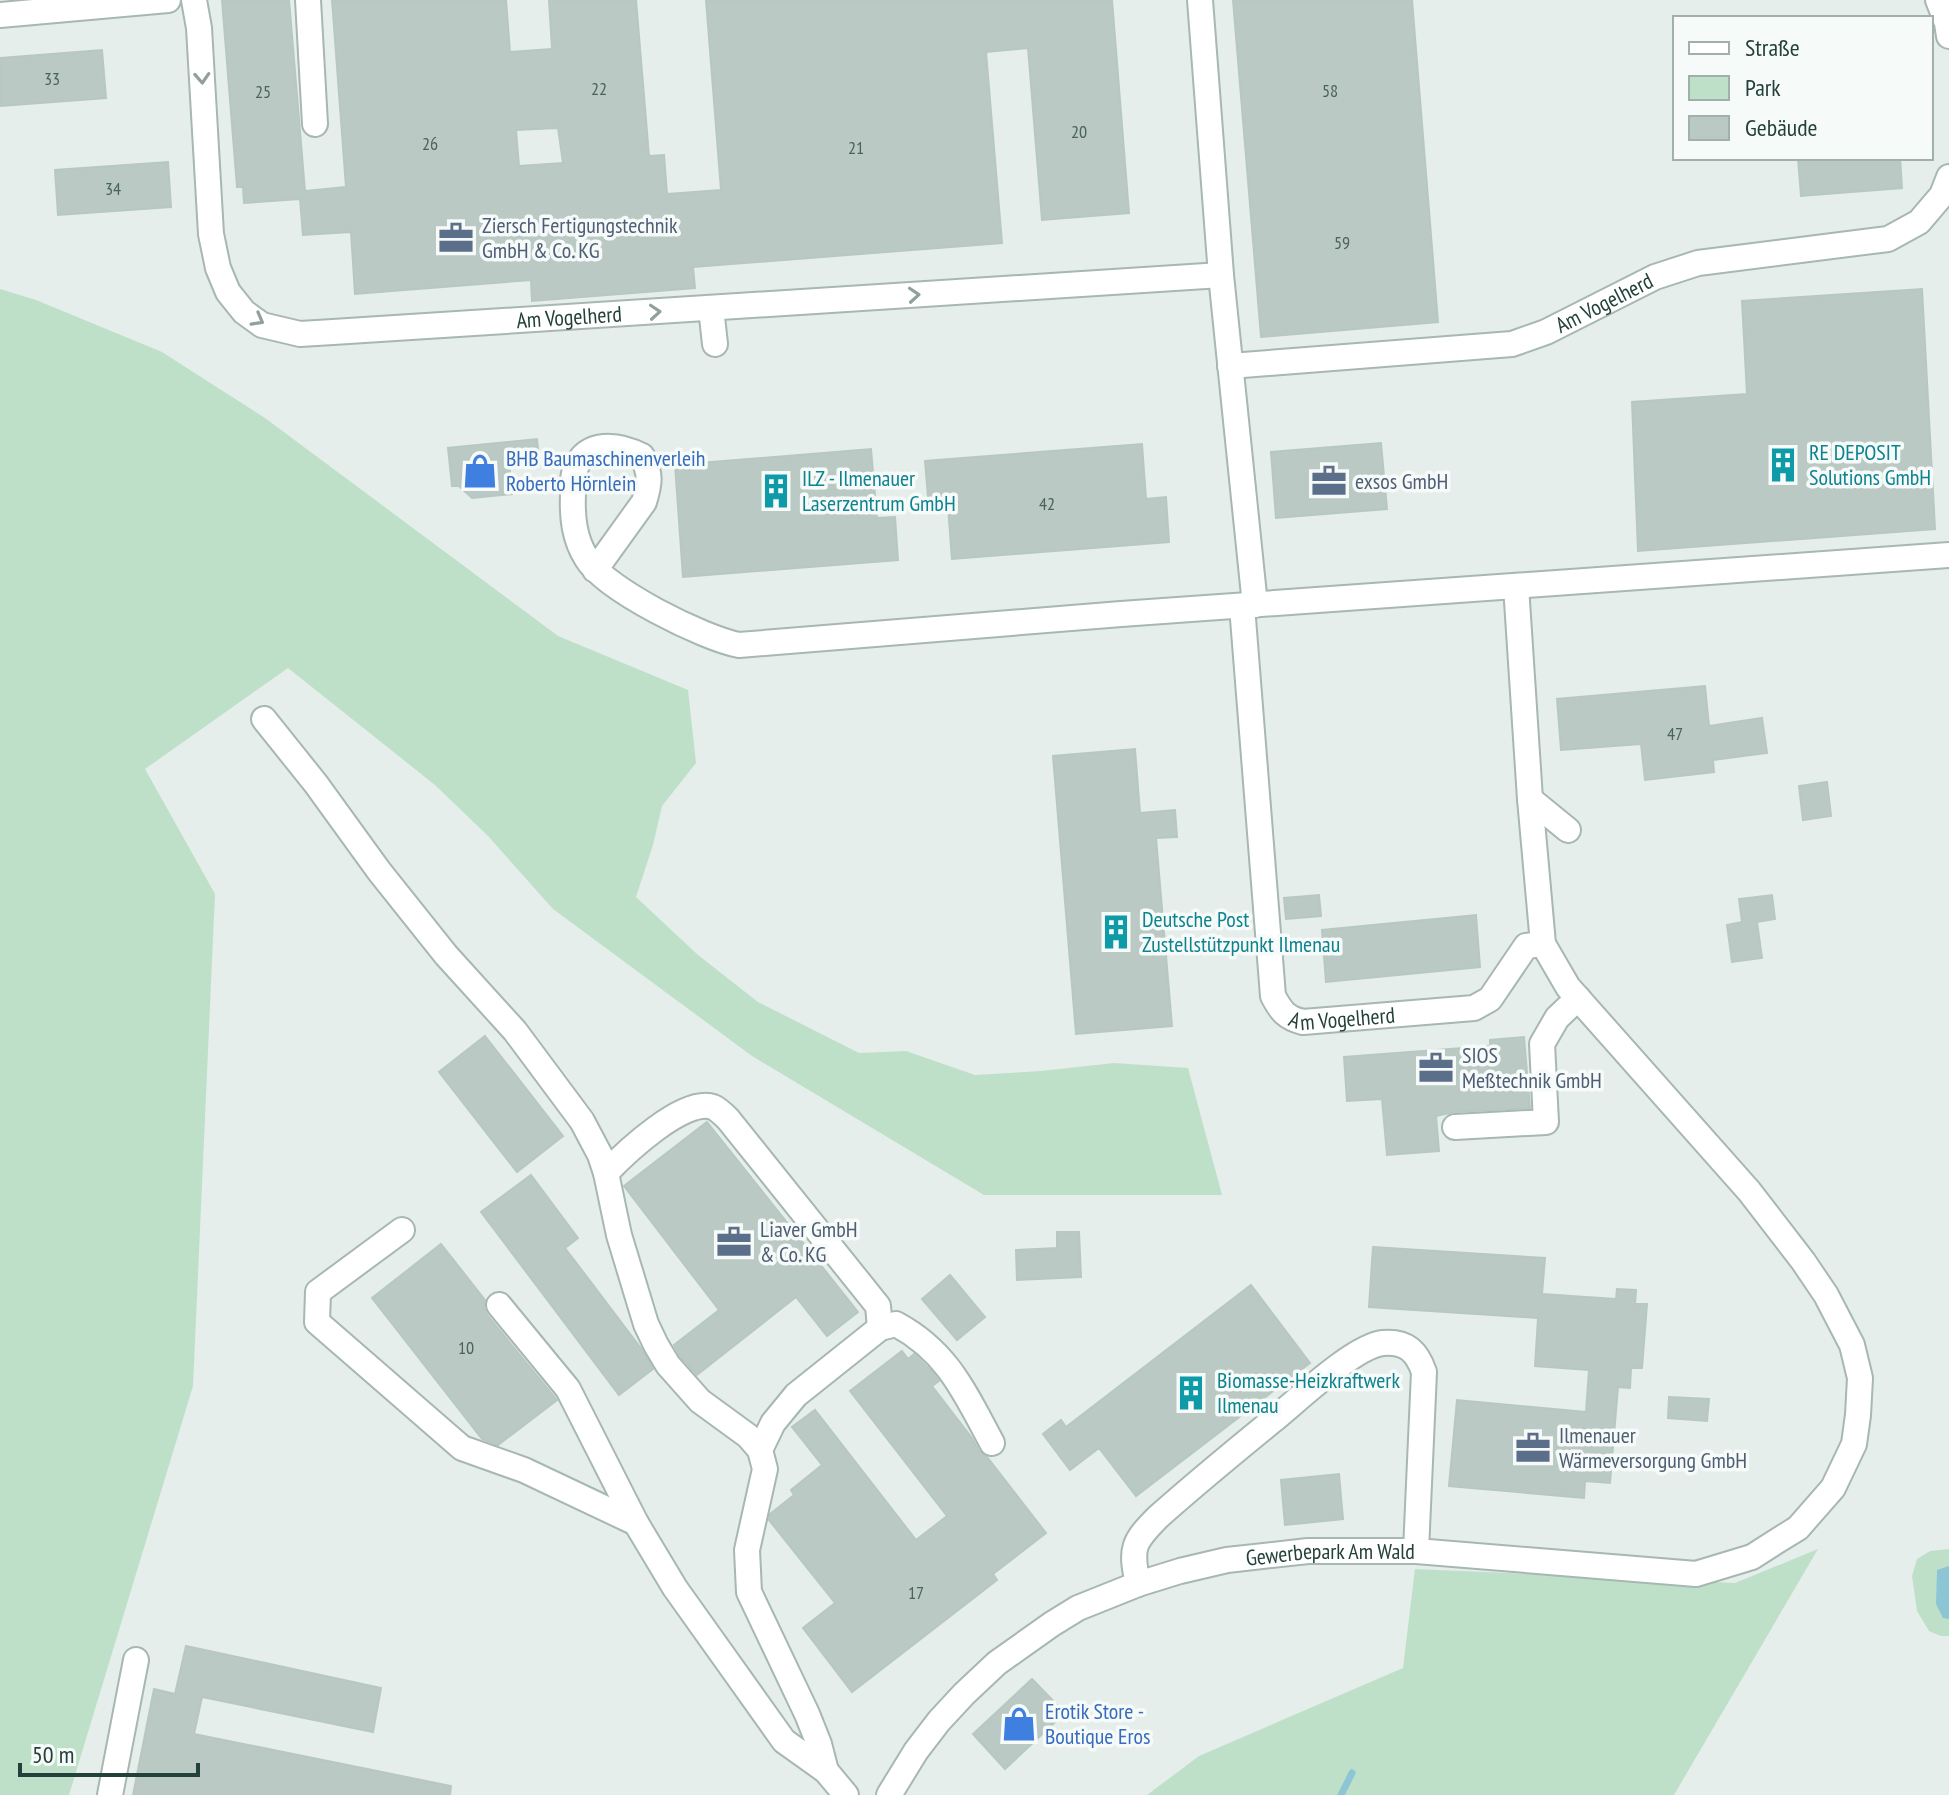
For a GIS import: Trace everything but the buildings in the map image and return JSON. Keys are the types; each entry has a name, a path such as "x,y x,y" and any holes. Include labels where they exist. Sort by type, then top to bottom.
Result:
{"street":[{"path":"0,15 168,0"},
{"name":"Am Vogelherd","path":"194,0 199,28 211,234 218,268 228,292 244,312 262,325 300,334 1221,275"},
{"path":"308,0 315,124"},
{"name":"Am Vogelherd","path":"1200,0 1249,606 1273,996 1280,1010 1290,1019 1303,1022 1474,1008 1490,999 1526,946 1543,944"},
{"path":"1938,0 1949,36"},
{"name":"Am Vogelherd","path":"1230,366 1512,344 1546,332 1655,277 1698,263 1888,239 1919,222 1942,195 1949,177"},
{"path":"711,308 715,344"},
{"path":"595,570 644,502 649,482 642,456 618,446 588,452 574,471 574,527 587,560 595,570 632,598 710,636 739,645 1121,614 1949,555"},
{"path":"1455,1127 1546,1122 1542,1044 1557,1018 1578,998 1568,987 1543,944 1516,586"},
{"path":"264,719 379,871 446,955 515,1031 582,1121 606,1173 619,1235 646,1324 656,1345 668,1365 700,1401 748,1436 760,1450 765,1469 747,1550 749,1592 807,1714 826,1771"},
{"path":"1530,799 1568,830"},
{"name":"Gewerbepark Am Wald","path":"889,1795 939,1721 997,1663 1078,1608 1138,1584 1227,1560 1308,1551 1416,1551 1696,1574 1752,1557 1798,1528 1833,1488 1854,1444 1860,1378 1852,1345 1826,1295 1758,1189 1578,998"},
{"path":"606,1173 625,1153 661,1125 690,1108 712,1107 728,1119 878,1306 880,1328"},
{"path":"402,1230 318,1292 317,1322 462,1448 524,1470 636,1523"},
{"path":"499,1305 568,1389 636,1523 675,1588 784,1741 826,1771 846,1795"},
{"path":"760,1450 773,1423 796,1395 880,1328 896,1324 930,1347 955,1375 992,1443"},
{"path":"1138,1584 1134,1563 1136,1541 1158,1517 1333,1370 1366,1348 1382,1343 1409,1348 1418,1357 1424,1372 1416,1551"},
{"path":"110,1795 136,1660"}],"green space":[{"path":"0,289 36,300 162,352 265,418 558,636 688,690 696,763 662,806 636,897 698,955 758,1002 859,1053 906,1051 975,1075 1114,1063 1188,1068 1222,1195 984,1195 752,1056 553,909 488,836 435,785 288,668 145,769 215,894 193,1386 69,1795 0,1795"},
{"path":"1818,1549 1674,1795 1147,1795 1199,1756 1403,1668 1415,1569 1735,1583"},
{"path":"1949,1549 1949,1636 1941,1636 1929,1631 1917,1611 1912,1576 1917,1559 1930,1551"}],"water":[{"path":"1949,1566 1949,1619 1943,1618 1936,1604 1937,1570"}],"waterway":[{"path":"1341,1795 1352,1773"}],"place":[{"name":"Ziersch Fertigungstechnik GmbH & Co. KG","path":"456,238"},
{"name":"RE DEPOSIT Solutions GmbH","path":"1783,465"},
{"name":"BHB Baumaschinenverleih Roberto Hörnlein","path":"480,471"},
{"name":"exsos GmbH","path":"1329,481"},
{"name":"ILZ - Ilmenauer Laserzentrum GmbH","path":"776,491"},
{"name":"Deutsche Post Zustellstützpunkt Ilmenau","path":"1116,932"},
{"name":"SIOS Meßtechnik GmbH","path":"1436,1068"},
{"name":"Liaver GmbH & Co. KG","path":"734,1242"},
{"name":"Biomasse-Heizkraftwerk Ilmenau","path":"1191,1393"},
{"name":"Ilmenauer Wärmeversorgung GmbH","path":"1533,1448"},
{"name":"Erotik Store - Boutique Eros","path":"1019,1724"}]}
